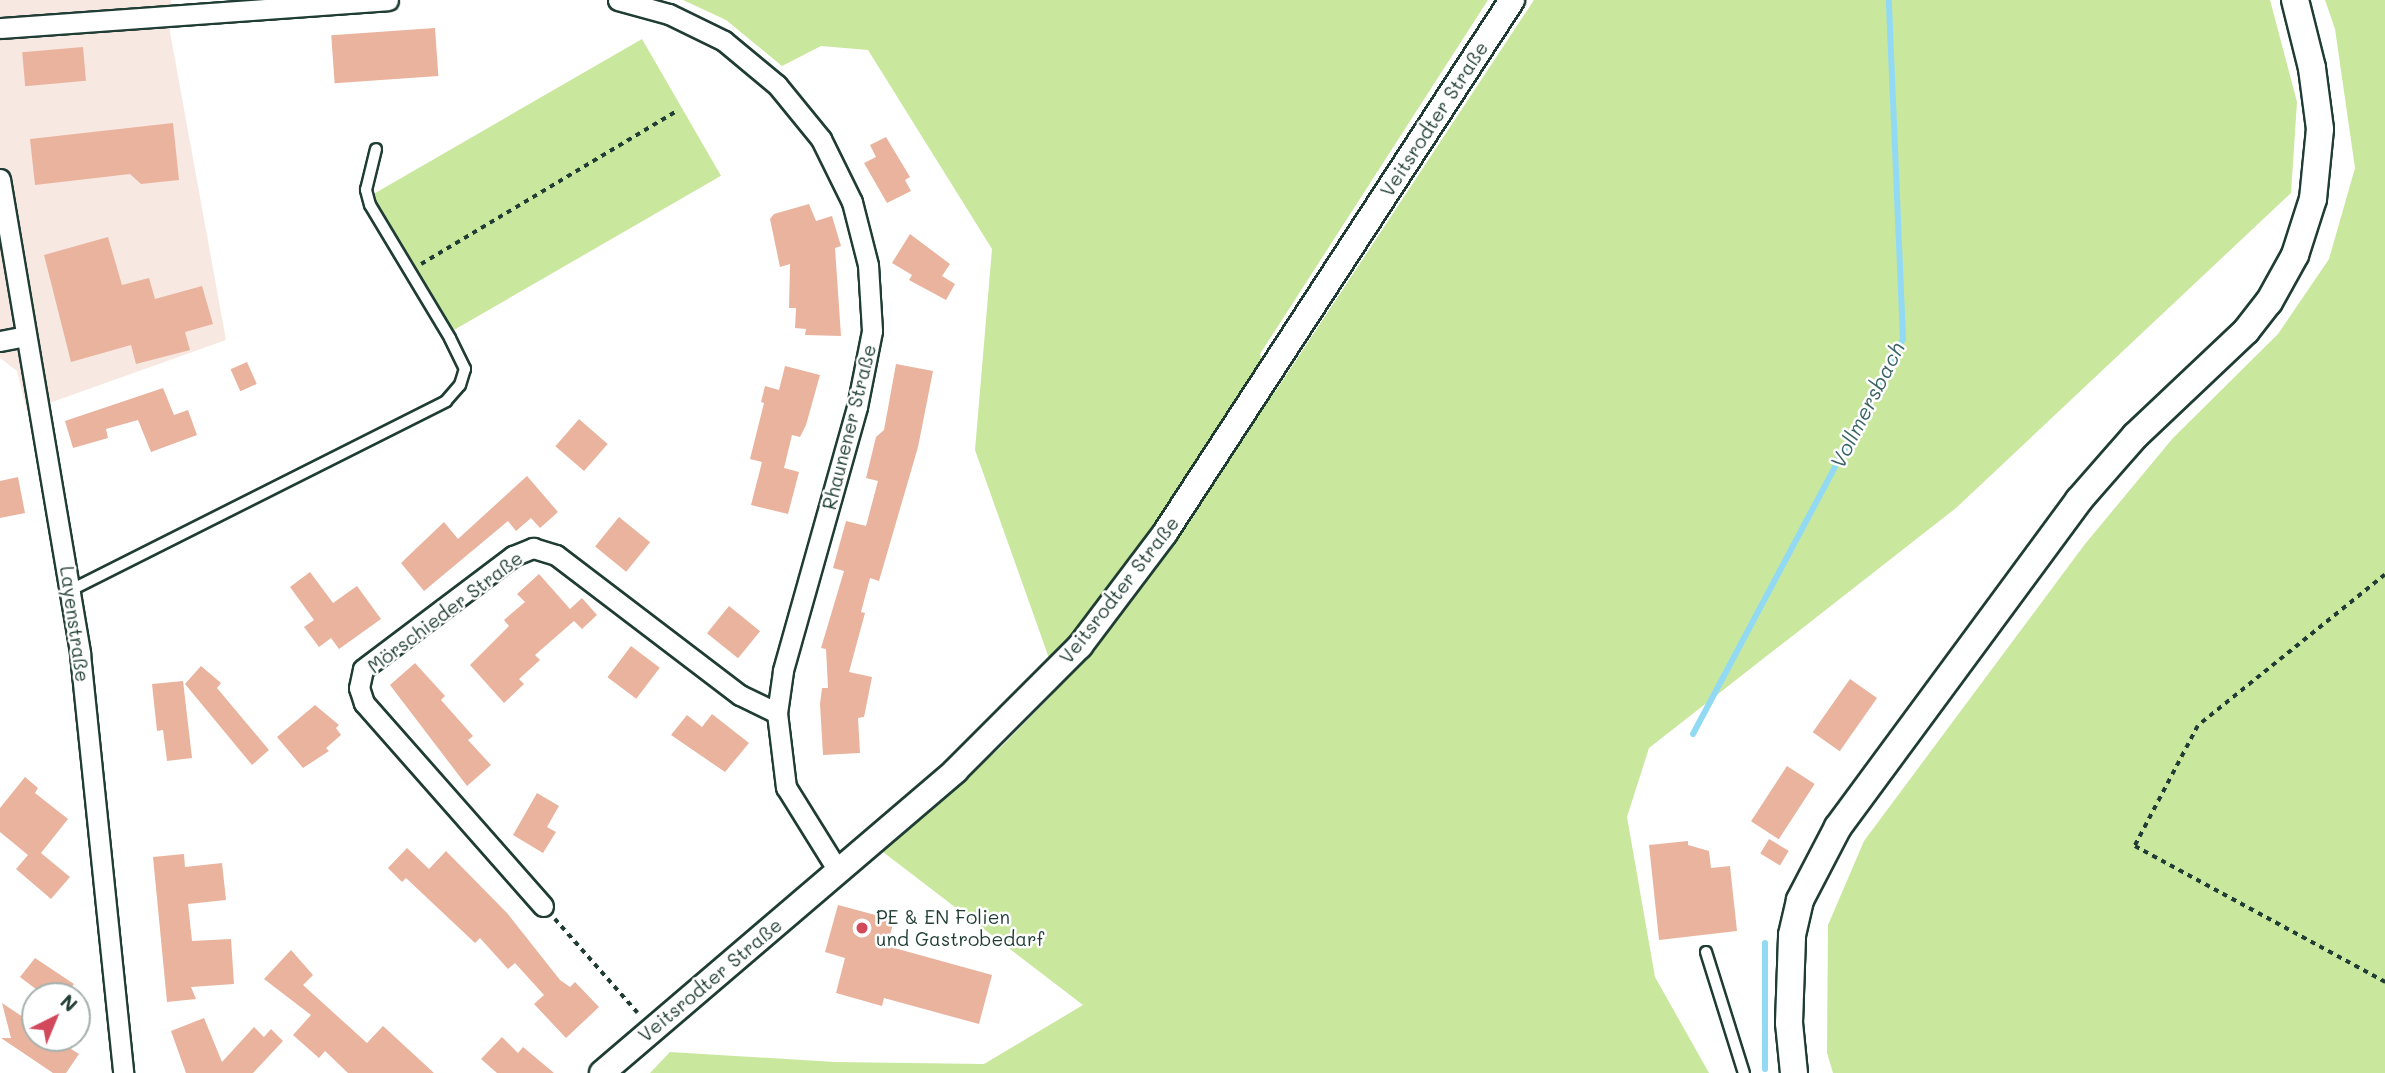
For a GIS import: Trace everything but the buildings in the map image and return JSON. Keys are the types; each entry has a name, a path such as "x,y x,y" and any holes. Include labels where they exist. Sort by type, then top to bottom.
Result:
{"main road":[{"path":"1794,1073 1789,1023 1792,935 1804,890 1838,827 2079,500 2135,436 2246,331 2269,302 2295,255 2313,199 2320,129 2312,68 2295,0"}],"street":[{"path":"0,28 388,0"},
{"name":"Rhaunener Straße","path":"618,0 670,14 723,41 777,85 821,139 852,202 868,265 873,331 857,407 783,671 777,713 786,787 839,872"},
{"name":"Veitsrodter Straße","path":"603,1073 651,1027 955,772 1080,646 1166,533 1512,0"},
{"name":"Layenstraße","path":"0,179 24,336 71,590 123,1073"},
{"path":"0,341 24,336"},
{"name":"Mörschieder Straße","path":"544,906 364,703 359,688 363,669 513,556 533,548 556,555 740,695 777,713"}],"lane":[{"path":"71,590 446,401 465,369 370,205 366,190 376,149"},
{"path":"1706,952 1744,1073"}],"path":[{"path":"410,271 676,112"},
{"path":"2385,575 2198,726 2134,846 2385,982"},
{"path":"544,906 651,1027"}],"shaded area":[{"path":"0,0 171,0 170,32 226,340 27,411 17,371 0,358"}],"green space":[{"path":"683,0 1488,0 1260,354 1275,392 1534,0 2270,0 2297,102 2291,193 1956,508 1649,748 1627,817 1655,977 1709,1073 650,1073 670,1052 835,1062 984,1064 1083,1005 883,852 1001,747 1052,695 1050,661 975,450 992,249 868,50 821,46 782,66 726,20"},
{"path":"2325,0 2385,0 2385,1073 1833,1073 1827,1053 1828,925 1864,841 2085,544 2173,438 2278,334 2329,259 2355,168 2335,29"},
{"path":"642,39 721,176 451,332 372,195"}],"waterway":[{"name":"Vollmersbach","path":"1693,734 1903,339 1889,0"},
{"name":"Vollmersbach","path":"1765,943 1765,1069"}],"place":[{"name":"PE & EN Folien und Gastrobedarf","path":"862,928"}]}
